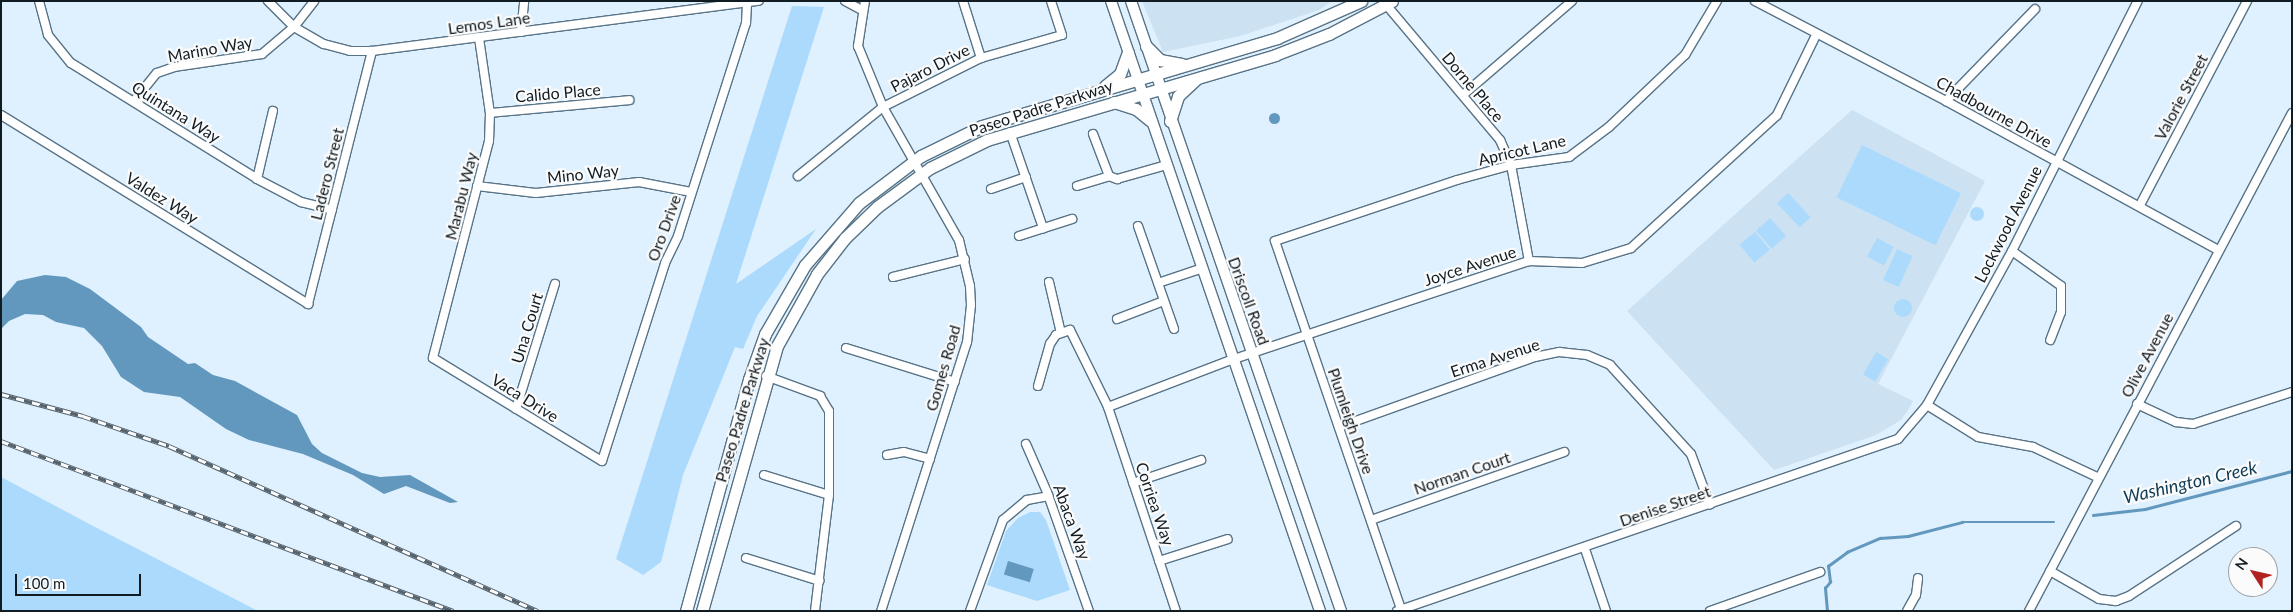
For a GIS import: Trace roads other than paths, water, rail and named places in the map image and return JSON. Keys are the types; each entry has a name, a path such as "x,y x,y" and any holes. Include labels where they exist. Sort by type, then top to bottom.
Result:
{"main road":[{"name":"Paseo Padre Parkway","path":"686,611 752,370 780,303 833,229 872,191 915,160 982,126 1289,34 1361,1"},
{"name":"Paseo Padre Parkway","path":"702,611 766,376 792,314 822,266 871,213 922,173 962,151 1010,132 1275,55 1387,3"},
{"path":"1146,46 1160,60 1189,65"},
{"path":"1099,90 1120,74 1128,52"},
{"path":"1170,121 1178,96 1199,77"},
{"path":"1112,102 1136,108 1152,121"},
{"path":"766,376 763,358 780,303"}],"street":[{"name":"Quintana Way","path":"39,1 43,25 64,55 258,179 301,202 332,210"},
{"name":"Lemos Lane","path":"268,1 294,27 324,44 350,51 372,51 479,38 760,1"},
{"name":"Marino Way","path":"134,101 157,73 174,67 262,54 294,27 314,1"},
{"path":"521,32 524,1"},
{"path":"845,1 862,10"},
{"name":"Gomes Road","path":"865,1 862,10 858,46 882,107 915,160 959,240 970,286 970,322 955,382 881,611"},
{"path":"963,1 981,58"},
{"name":"Pajaro Drive","path":"798,176 882,107 981,58 1062,35 1051,1"},
{"name":"Driscoll Road","path":"1111,1 1320,611"},
{"name":"Driscoll Road","path":"1131,1 1170,121 1341,611"},
{"path":"1463,95 1572,1"},
{"name":"Apricot Lane","path":"1275,241 1511,165 1569,158 1609,127 1685,55 1717,1"},
{"name":"Chadbourne Drive","path":"1755,1 1946,101 2055,162 2140,205 2218,250"},
{"name":"Lockwood Avenue","path":"1927,405 2012,251 2055,162 2138,1"},
{"name":"Valorie Street","path":"2140,205 2247,1"},
{"name":"Oro Drive","path":"602,461 665,263 678,236 746,23 747,3"},
{"name":"Dorne Place","path":"1387,3 1500,140 1511,165 1529,261"},
{"path":"1946,101 2035,9"},
{"name":"Joyce Avenue","path":"1108,407 1234,359 1529,261 1582,263 1631,248 1776,115 1816,34"},
{"name":"Marabu Way","path":"433,358 488,141 490,113 479,38"},
{"name":"Ladero Street","path":"308,304 372,51"},
{"name":"Calido Place","path":"490,113 629,100"},
{"path":"258,179 274,112"},
{"name":"Olive Avenue","path":"2029,611 2097,477 2292,113"},
{"name":"Valdez Way","path":"1,115 308,304"},
{"path":"1010,132 1043,228"},
{"path":"1093,134 1109,176"},
{"path":"1077,186 1109,176 1117,179 1166,165"},
{"path":"991,189 1026,177"},
{"name":"Mino Way","path":"477,186 536,193 639,182 691,192"},
{"path":"1019,236 1072,219"},
{"path":"1138,226 1174,328"},
{"name":"Plumleigh Drive","path":"1275,241 1339,426 1399,610"},
{"path":"2012,251 2061,286 2060,312 2050,340"},
{"path":"894,277 965,259"},
{"path":"1158,283 1202,268"},
{"path":"1038,386 1050,344 1061,333 1049,282"},
{"name":"Una Court","path":"516,409 555,284"},
{"path":"1117,319 1164,301"},
{"name":"Corriea Way","path":"1061,333 1070,330 1108,407 1176,611"},
{"path":"846,348 955,382"},
{"name":"Erma Avenue","path":"1339,426 1535,357 1559,352 1587,355 1610,365 1691,454 1710,505"},
{"name":"Vaca Drive","path":"433,358 602,461"},
{"path":"766,376 820,396 829,412 829,495 815,611"},
{"path":"2137,404 2176,422 2193,424 2292,392"},
{"path":"1927,405 1978,437 2033,447 2097,477"},
{"name":"Denise Street","path":"1399,610 1585,549 1898,439 1927,405"},
{"name":"Abaca Way","path":"1026,444 1049,496 1089,611"},
{"path":"887,455 904,452 930,459"},
{"name":"Norman Court","path":"1370,520 1564,452"},
{"path":"1133,482 1201,460"},
{"path":"764,475 829,495"},
{"path":"970,611 1003,520 1027,500 1049,496"},
{"path":"2050,571 2099,599 2116,601 2129,596 2236,526"},
{"path":"1160,561 1228,539"},
{"path":"1585,549 1606,611"},
{"path":"746,558 820,581"},
{"path":"1710,611 1820,572"},
{"path":"1907,611 1916,595 1918,578"}],"waterway":[{"name":"Washington Creek","path":"2093,515 2145,509 2292,471"},
{"name":"Washington Creek","path":"1827,611 1825,588 1830,582 1828,566 1847,552 1880,538 1908,536 1962,522 2054,522"}],"railway":[{"path":"1,394 83,416 169,446 538,611"},
{"path":"1,441 453,611"}]}
